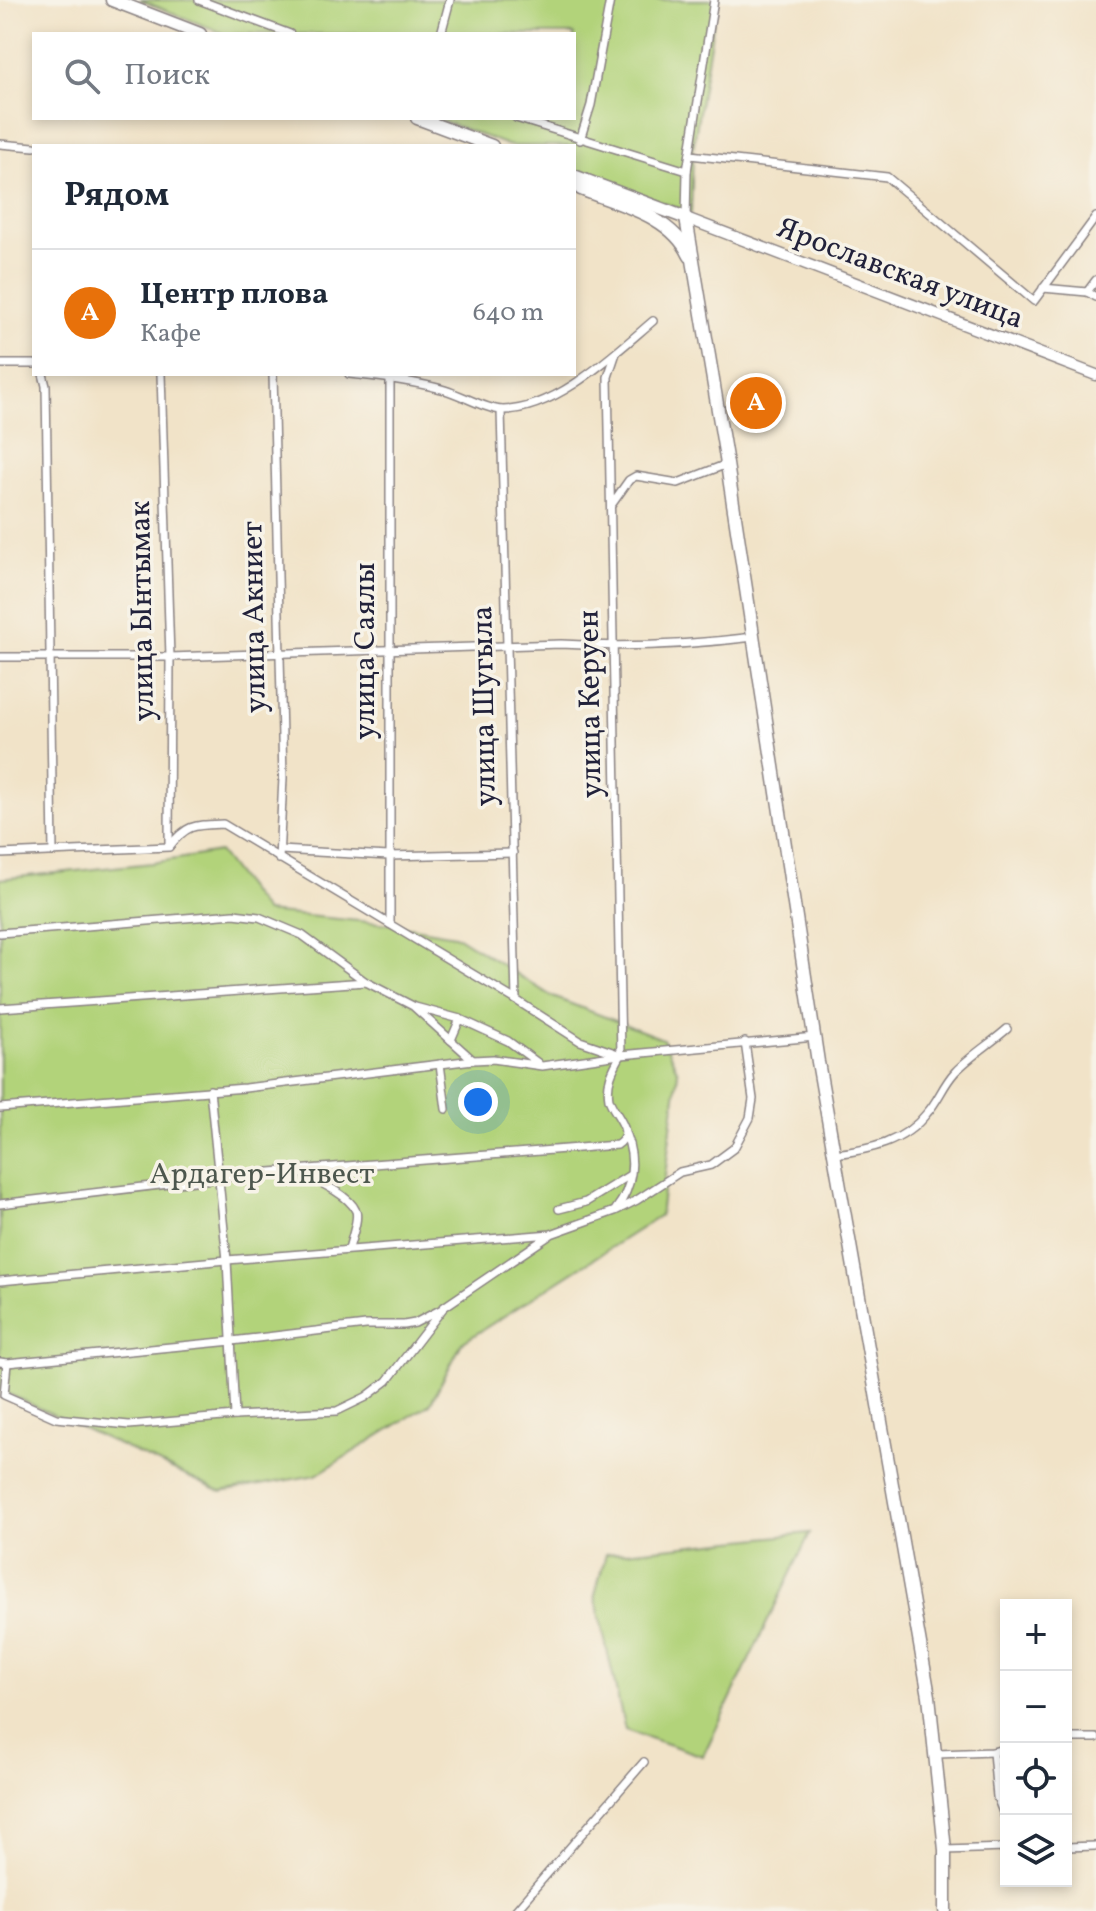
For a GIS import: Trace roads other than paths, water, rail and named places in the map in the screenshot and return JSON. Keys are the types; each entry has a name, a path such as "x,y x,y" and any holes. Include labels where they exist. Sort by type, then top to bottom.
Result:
{"highway":[{"path":"112,0 195,32"},
{"path":"425,120 487,144"},
{"path":"576,177 686,218 834,1154 937,1754 945,1850 945,1911"},
{"path":"576,185 673,230 685,245 696,269"}],"main road":[{"name":"Ярославская улица","path":"686,218 1096,375"}],"street":[{"path":"199,0 285,32"},
{"path":"442,32 450,0"},
{"path":"580,140 591,105 610,0"},
{"path":"686,218 687,171 714,0"},
{"path":"522,120 687,171"},
{"path":"0,144 32,147"},
{"path":"690,155 887,177 1034,301 1096,217"},
{"path":"1087,292 1096,280"},
{"path":"1043,288 1087,292 1096,297"},
{"path":"370,376 444,390 501,410 546,402 616,353 653,321"},
{"name":"улица Керуен","path":"616,353 608,377 621,1055 610,1075 609,1098 625,1131 633,1160 630,1175"},
{"path":"0,364 32,364"},
{"path":"44,376 53,852"},
{"name":"улица Ынтымак","path":"161,376 170,657 169,847"},
{"name":"улица Акниет","path":"273,376 283,778 279,855"},
{"name":"улица Саялы","path":"390,378 390,924"},
{"name":"улица Шугыла","path":"501,410 516,1000"},
{"path":"611,506 629,480 636,476 678,483 727,464"},
{"path":"0,657 170,657 561,644 615,647 687,645 754,637"},
{"path":"0,854 169,847 180,833 192,826 223,824 279,855 580,1041 621,1055"},
{"path":"279,855 513,853"},
{"path":"0,933 234,914 259,917 302,935 366,982 413,1006 460,1019 508,1041 542,1066"},
{"path":"0,1008 366,982"},
{"path":"413,1006 473,1060"},
{"path":"451,1040 460,1019"},
{"path":"834,1154 871,1149 897,1139 928,1113 952,1075 967,1059 1007,1029"},
{"path":"0,1108 260,1087 473,1060 493,1059 542,1066 621,1055 815,1037"},
{"path":"442,1309 387,1381 349,1407 337,1411 129,1425 56,1418 4,1395 4,1362 366,1325 415,1323 442,1309 551,1234 615,1211 680,1172 711,1165 734,1148 750,1118 753,1099 745,1042"},
{"path":"440,1064 446,1109"},
{"path":"210,1090 227,1260 235,1416"},
{"path":"0,1204 295,1170 617,1145 622,1142 625,1131"},
{"path":"295,1170 338,1191 353,1206 356,1217 349,1249"},
{"path":"615,1211 628,1191 630,1175"},
{"path":"559,1209 586,1202 630,1175"},
{"path":"0,1281 551,1234"},
{"path":"1072,1738 1096,1738"},
{"path":"937,1754 1000,1750"},
{"path":"993,1752 997,1797 1004,1815"},
{"path":"515,1911 644,1762"},
{"path":"1072,1847 1096,1846"},
{"path":"945,1850 1000,1848"}],"place":[{"name":"Центр плова","path":"756,403"}],"park label":[{"name":"Ардагер-Инвест","path":"262,1175"}]}
